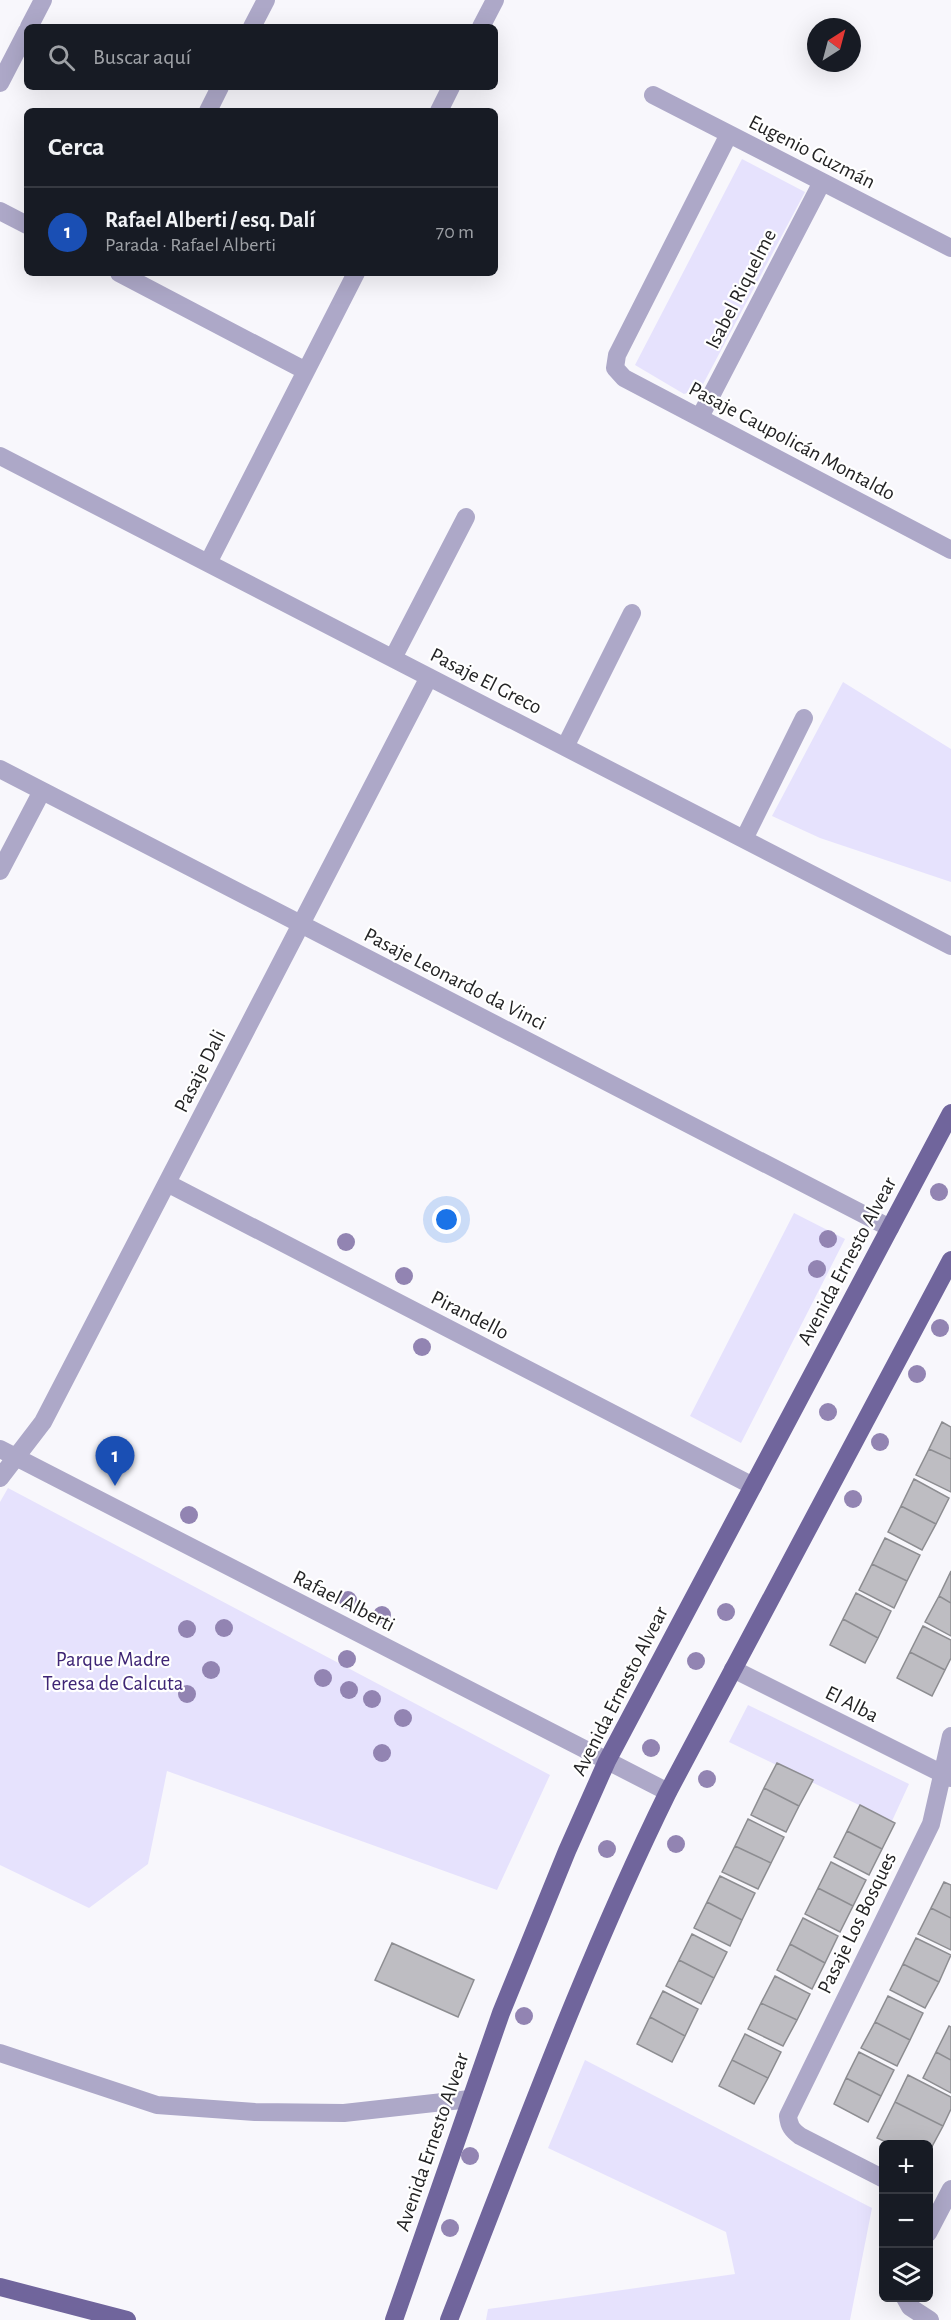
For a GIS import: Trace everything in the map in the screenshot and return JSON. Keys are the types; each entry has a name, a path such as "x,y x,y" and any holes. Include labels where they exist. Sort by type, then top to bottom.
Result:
{"main road":[{"name":"Avenida Ernesto Alvear","path":"394,2320 470,2099 529,1942 607,1761 951,1113"},
{"path":"449,2320 575,1998 633,1864 668,1792 951,1260"},
{"path":"0,2287 128,2320"}],"street":[{"path":"31,24 43,0"},
{"path":"254,24 266,0"},
{"path":"483,24 495,0"},
{"path":"0,83 24,37"},
{"path":"210,108 218,90"},
{"path":"440,108 450,90"},
{"name":"Eugenio Guzmán","path":"652,96 951,248"},
{"name":"Pasaje Caupolicán Montaldo","path":"729,134 617,355 615,368 624,378 951,550"},
{"name":"Isabel Riquelme","path":"700,417 822,182"},
{"path":"0,211 24,223"},
{"path":"125,276 306,371"},
{"path":"208,563 354,276"},
{"name":"Pasaje El Greco","path":"0,456 951,946"},
{"path":"393,658 466,517"},
{"path":"565,747 632,613"},
{"name":"Pasaje Dali","path":"0,1478 8,1453 43,1422 429,677"},
{"path":"744,839 804,718"},
{"name":"Pasaje Leonardo da Vinci","path":"0,769 890,1228"},
{"path":"0,871 42,791"},
{"name":"Pirandello","path":"167,1183 753,1486"},
{"name":"Rafael Alberti","path":"8,1453 668,1792"},
{"name":"El Alba","path":"733,1669 946,1776"},
{"name":"Pasaje Los Bosques","path":"879,2176 800,2136 793,2131 788,2116 931,1824 946,1776 951,1737"},
{"path":"0,2053 157,2105 255,2112 344,2113 470,2099"},
{"path":"935,2206 951,2189"},
{"path":"907,2302 910,2307 930,2320"}],"green space":[{"path":"742,159 805,192 701,388 684,394 635,365"},
{"path":"843,682 951,749 951,882 820,838 772,816"},
{"path":"794,1213 845,1239 741,1443 690,1416"},
{"name":"Parque Madre Teresa de Calcuta","path":"8,1488 550,1775 497,1890 167,1771 148,1864 89,1908 0,1865 0,1502"},
{"path":"748,1705 909,1784 892,1821 729,1742"},
{"path":"585,2060 872,2208 850,2320 486,2320 488,2309 735,2274 726,2232 548,2148"}],"building":[{"path":"942,1422 951,1427 951,1459 929,1449"},
{"path":"929,1449 951,1459 951,1492 916,1475"},
{"path":"914,1479 949,1498 936,1524 901,1506"},
{"path":"901,1506 936,1524 922,1550 888,1532"},
{"path":"885,1538 920,1555 907,1581 872,1564"},
{"path":"872,1564 907,1581 894,1608 859,1590"},
{"path":"951,1571 951,1603 939,1596"},
{"path":"856,1593 891,1611 878,1638 843,1619"},
{"path":"939,1596 951,1603 951,1636 925,1622"},
{"path":"843,1619 878,1638 865,1663 830,1645"},
{"path":"923,1626 951,1640 951,1658 945,1670 910,1652"},
{"path":"910,1652 945,1670 932,1696 897,1678"},
{"path":"777,1763 813,1780 799,1806 764,1788"},
{"path":"764,1788 799,1806 786,1832 751,1815"},
{"path":"860,1805 895,1823 882,1849 847,1831"},
{"path":"748,1819 784,1837 771,1863 735,1846"},
{"path":"847,1831 882,1849 869,1875 834,1857"},
{"path":"735,1846 771,1863 758,1889 722,1872"},
{"path":"831,1862 866,1880 853,1906 818,1888"},
{"path":"720,1876 755,1893 742,1920 707,1902"},
{"path":"944,1882 951,1885 951,1918 931,1908"},
{"path":"818,1888 853,1906 840,1932 805,1914"},
{"path":"707,1902 742,1920 730,1946 694,1928"},
{"path":"931,1908 951,1918 951,1950 918,1934"},
{"path":"803,1918 838,1936 825,1963 790,1944"},
{"path":"692,1934 727,1952 714,1978 679,1960"},
{"path":"916,1938 951,1955 939,1982 903,1964"},
{"path":"392,1943 474,1980 458,2017 375,1980"},
{"path":"790,1944 825,1963 812,1989 777,1970"},
{"path":"679,1960 714,1978 701,2004 666,1986"},
{"path":"903,1964 939,1982 925,2008 890,1990"},
{"path":"775,1976 810,1994 797,2020 761,2003"},
{"path":"663,1991 698,2009 685,2036 650,2017"},
{"path":"888,1996 923,2013 910,2040 875,2022"},
{"path":"761,2003 797,2020 783,2046 748,2029"},
{"path":"650,2017 685,2036 672,2062 637,2044"},
{"path":"875,2022 910,2040 897,2066 861,2048"},
{"path":"949,2026 951,2027 951,2060 936,2052"},
{"path":"745,2034 781,2052 768,2078 732,2060"},
{"path":"859,2052 894,2070 881,2096 846,2078"},
{"path":"936,2052 951,2060 951,2093 923,2078"},
{"path":"732,2060 768,2078 754,2104 719,2086"},
{"path":"908,2075 951,2097 951,2109 943,2126 895,2102"},
{"path":"846,2078 881,2096 868,2122 834,2104"},
{"path":"895,2102 943,2126 933,2145 933,2140 881,2140 877,2138"}],"place":[{"name":"Rafael Alberti / esq. Dalí","path":"115,1486"}]}
